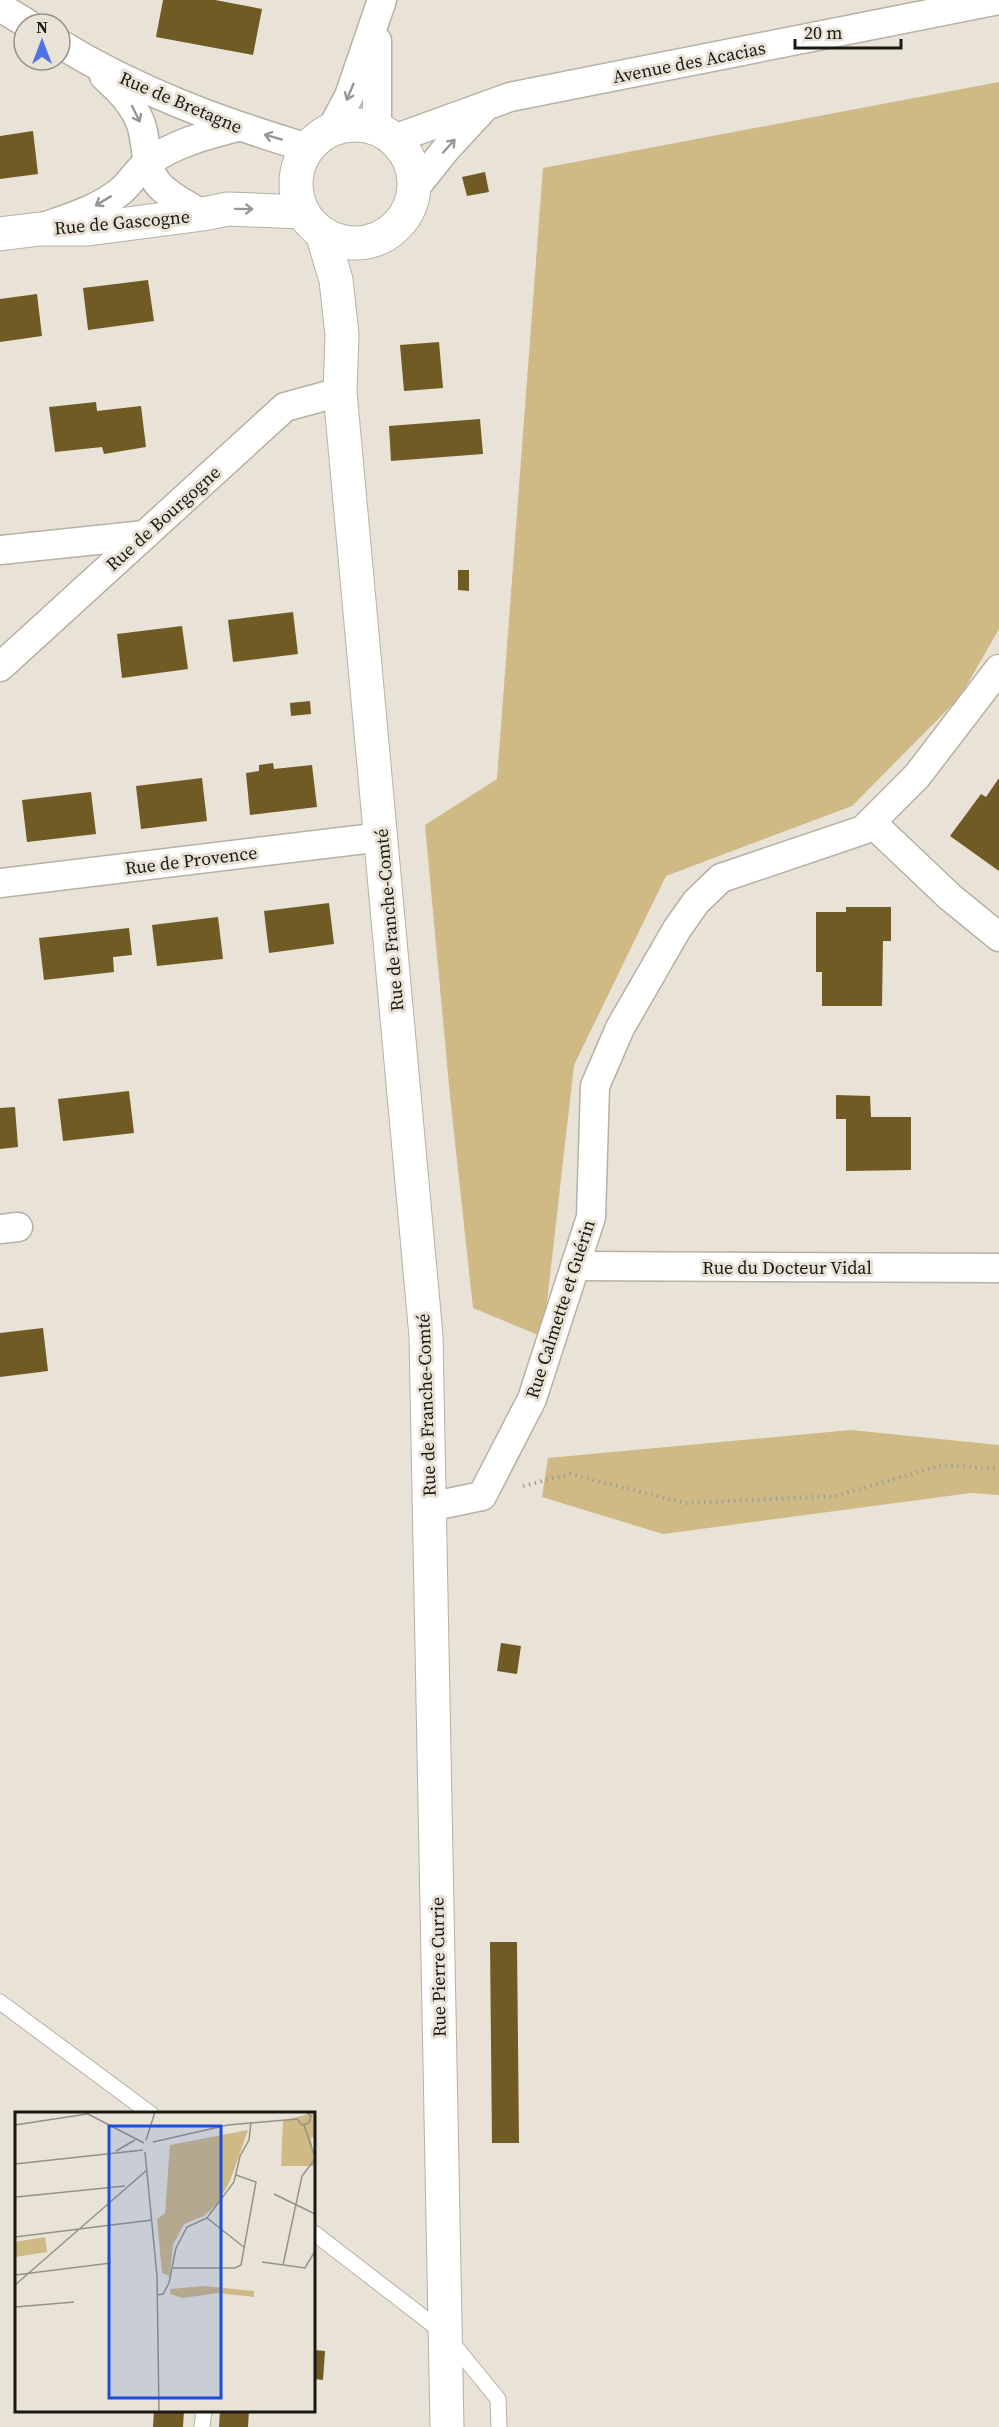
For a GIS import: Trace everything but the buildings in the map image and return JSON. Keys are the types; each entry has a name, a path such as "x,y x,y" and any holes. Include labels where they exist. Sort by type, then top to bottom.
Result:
{"street":[{"name":"Avenue des Acacias","path":"386,134 510,97 999,0"},
{"path":"380,9 386,134"},
{"path":"319,139 339,126 359,124 386,134 406,153 413,171 414,189 410,207 400,223 386,235 373,240 350,243 331,239 312,222 296,196 299,162 319,139 349,96 380,9"},
{"name":"Rue de Bretagne","path":"72,51 171,101 238,127 319,139"},
{"name":"Rue de Gascogne","path":"72,51 129,99 141,125 147,163 159,185 178,200 203,214"},
{"name":"Avenue des Acacias","path":"414,189 446,149 487,105"},
{"name":"Rue de Gascogne","path":"40,229 76,216 121,190 147,163 193,138 238,127"},
{"name":"Rue de Gascogne","path":"0,234 40,229 88,229 228,209 312,222"},
{"name":"Rue de Franche-Comté","path":"312,222 336,280 342,334 340,392 426,1336 429,1506"},
{"name":"Rue de Franche-Comté","path":"342,334 355,277 373,240"},
{"name":"Rue de Bourgogne","path":"0,667 285,407 340,392"},
{"path":"0,550 145,535"},
{"name":"Rue Calmette et Guérin","path":"482,1496 532,1399 591,1216 595,1086 625,1018 648,977 696,902 721,878 863,830 917,776 999,669"},
{"path":"872,822 950,897 999,938"},
{"name":"Rue de Provence","path":"0,883 382,837"},
{"name":"Rue du Docteur Vidal","path":"575,1266 999,1268"},
{"path":"429,1506 482,1496"},
{"name":"Rue Pierre Currie","path":"429,1506 447,2427"}],"lane":[{"path":"0,2002 148,2112"},
{"path":"315,2234 445,2334 498,2399 499,2427"},
{"path":"202,2427 204,2412"}],"path":[{"path":"482,1496 570,1474 685,1503 835,1496 943,1465 999,1469"}],"shaded area":[{"path":"999,82 999,629 960,697 852,806 666,876 574,1065 543,1337 473,1308 450,1096 425,825 497,779 543,168"},
{"path":"851,1430 999,1445 999,1495 971,1493 663,1534 542,1497 548,1458"}]}
